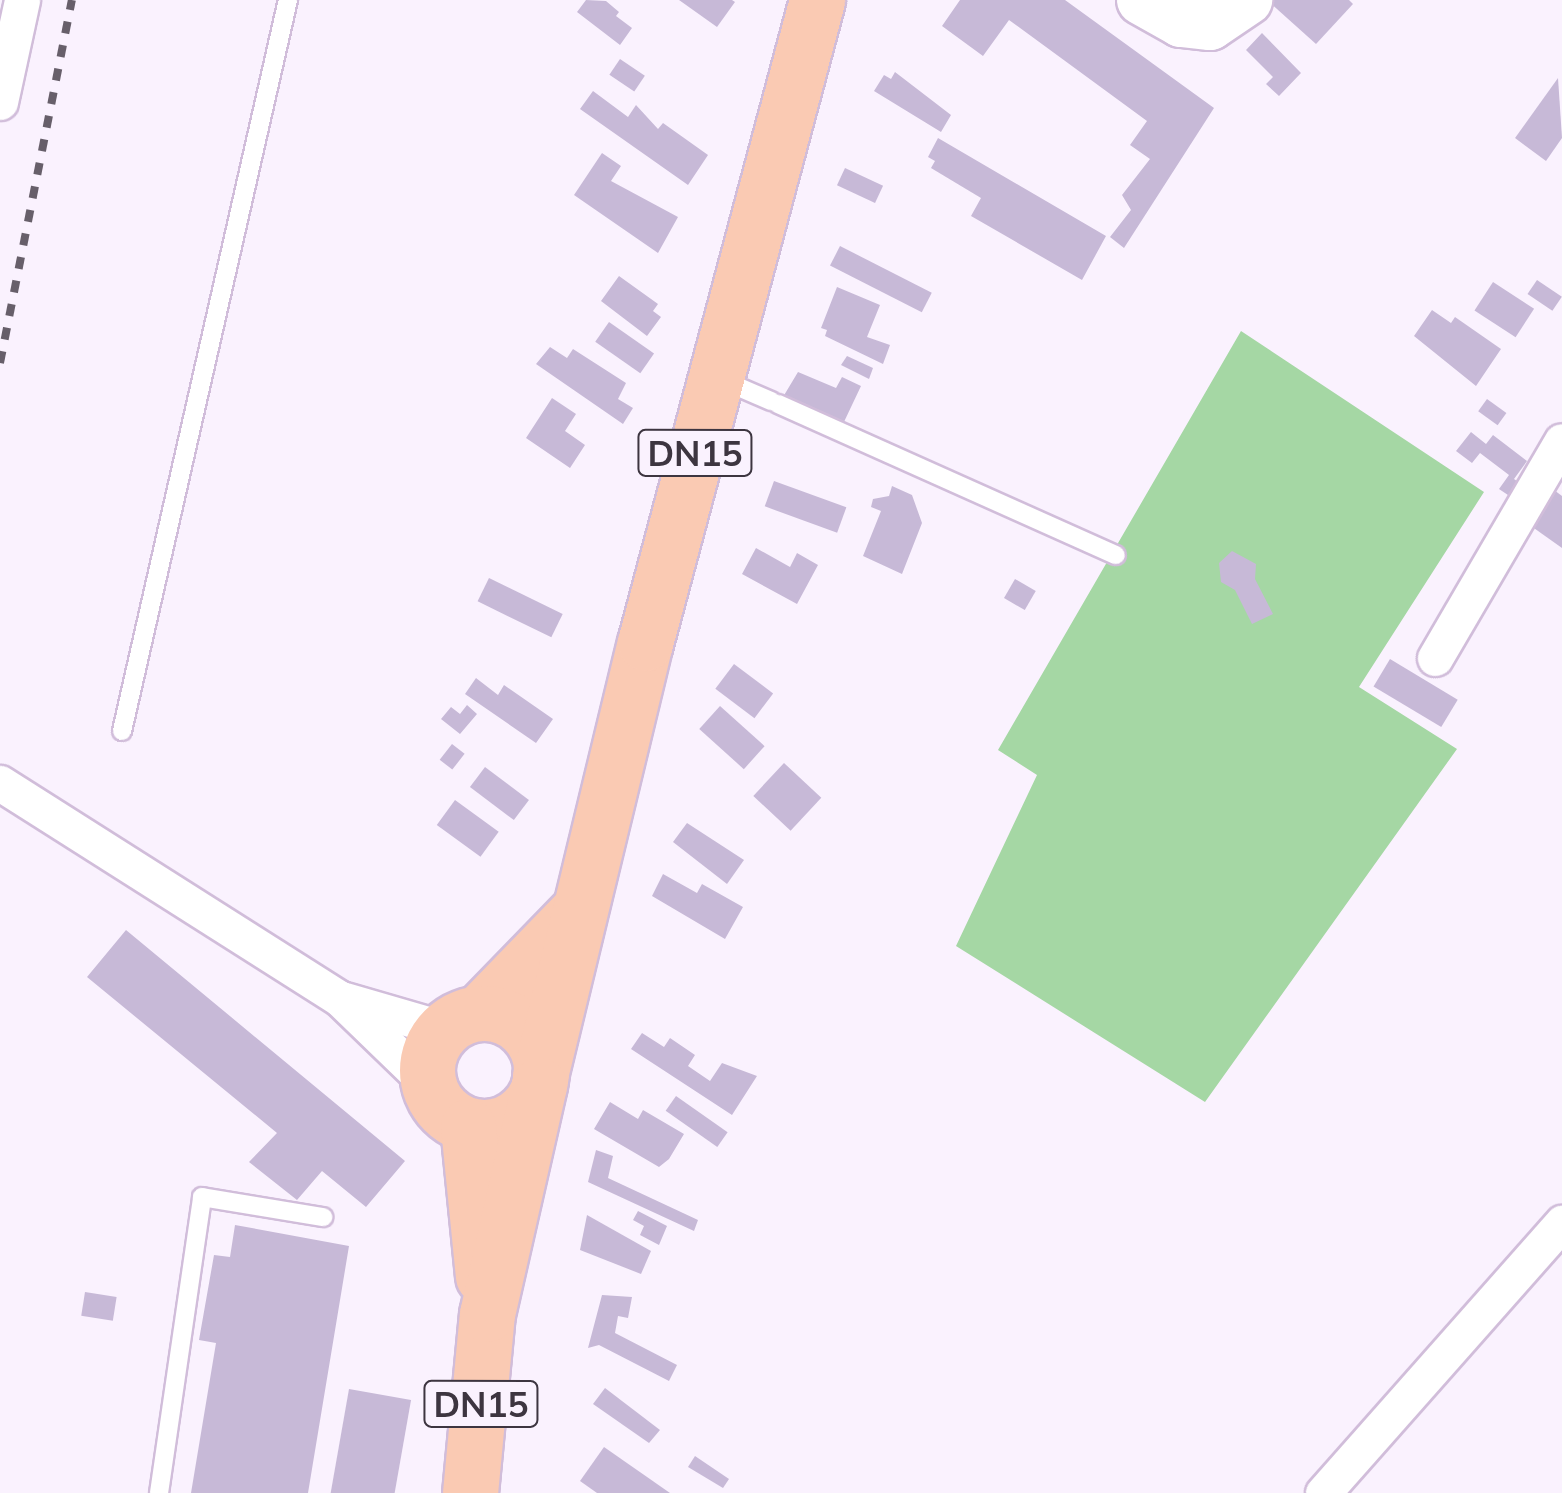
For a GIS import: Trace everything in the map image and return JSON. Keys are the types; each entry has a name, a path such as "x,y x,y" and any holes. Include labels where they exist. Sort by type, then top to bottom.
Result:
{"main road":[{"name":"DN15","path":"470,1493 487,1314 540,1081 716,377 817,0"},
{"path":"462,1021 500,1015 531,1038 540,1081 524,1112 507,1123 468,1126 443,1110 428,1084 427,1064 462,1021 580,909"},
{"path":"468,1126 487,1314"}],"street":[{"path":"0,102 22,0"},
{"path":"1142,0 1181,22 1210,25 1247,0"},
{"path":"1435,658 1562,441"},
{"path":"0,784 339,998 428,1084"},
{"path":"339,998 462,1021"},
{"path":"1323,1493 1562,1224"}],"lane":[{"path":"122,731 288,0"},
{"path":"716,377 1116,555"},
{"path":"159,1493 202,1197 322,1217"}],"green space":[{"path":"1241,331 1484,492 1359,687 1457,749 1205,1102 956,946 1037,775 998,750"}],"building":[{"path":"586,0 606,1 619,12 616,16 632,28 620,45 577,12"},
{"path":"679,0 732,0 735,2 717,27"},
{"path":"960,0 1065,0 1214,108 1124,248 1110,237 1131,210 1122,195 1150,159 1130,145 1147,121 1009,20 983,56 942,26"},
{"path":"1267,0 1349,0 1353,4 1316,44"},
{"path":"1262,33 1301,73 1279,96 1266,84 1273,77 1246,50"},
{"path":"620,59 645,76 634,92 609,75"},
{"path":"895,72 951,115 941,132 874,91 884,75 891,79"},
{"path":"1558,78 1562,138 1546,161 1515,138"},
{"path":"593,91 628,117 636,105 658,129 663,123 708,155 688,185 580,109"},
{"path":"938,138 1106,236 1082,280 971,216 981,198 931,168 935,161 928,157"},
{"path":"602,153 621,166 611,181 678,217 658,253 574,195"},
{"path":"845,168 883,186 875,203 837,185"},
{"path":"840,246 932,293 922,312 830,266"},
{"path":"619,276 658,304 653,311 661,317 647,336 601,301"},
{"path":"1537,280 1562,297 1552,311 1527,294"},
{"path":"1493,282 1534,309 1516,337 1474,311"},
{"path":"837,287 880,305 867,337 890,345 883,364 825,336 827,330 821,328"},
{"path":"1432,310 1451,323 1455,317 1501,349 1476,386 1414,336"},
{"path":"609,322 654,354 640,373 595,342"},
{"path":"550,347 567,358 573,349 626,383 618,399 633,408 623,424 536,364"},
{"path":"847,356 873,368 869,379 841,365"},
{"path":"798,372 836,388 842,377 861,386 843,424 783,397"},
{"path":"552,398 576,414 565,431 585,445 570,468 526,438"},
{"path":"1487,399 1506,413 1498,425 1478,411"},
{"path":"1471,432 1486,444 1493,435 1527,461 1514,479 1524,486 1514,499 1499,489 1509,475 1480,453 1472,463 1456,451"},
{"path":"774,481 846,507 837,533 765,506"},
{"path":"892,486 912,495 922,523 902,574 863,556 881,511 871,507 873,499 889,496"},
{"path":"1554,490 1562,496 1562,548 1531,526"},
{"path":"756,548 790,567 797,553 818,565 797,604 742,574"},
{"path":"1232,551 1256,564 1255,579 1273,614 1252,624 1235,590 1221,582 1219,563"},
{"path":"489,578 563,614 551,637 478,601"},
{"path":"1015,579 1036,591 1025,610 1004,598"},
{"path":"1390,659 1458,700 1441,727 1374,686"},
{"path":"734,664 773,693 754,718 715,689"},
{"path":"476,678 498,695 504,685 553,719 536,743 465,694"},
{"path":"467,705 477,714 460,734 441,719 451,707 460,714"},
{"path":"720,706 765,746 744,769 699,729"},
{"path":"452,744 465,754 452,770 440,760"},
{"path":"784,763 821,798 791,831 753,796"},
{"path":"485,767 529,800 514,820 470,787"},
{"path":"455,800 499,832 480,857 437,825"},
{"path":"687,823 744,860 727,884 673,842"},
{"path":"663,874 697,893 702,884 743,907 725,939 652,896"},
{"path":"126,930 405,1161 366,1207 322,1171 297,1200 249,1162 277,1133 87,977"},
{"path":"642,1033 664,1047 670,1038 695,1055 688,1066 710,1081 722,1063 757,1076 732,1115 631,1049"},
{"path":"676,1096 728,1132 717,1147 666,1111"},
{"path":"610,1102 638,1119 643,1110 684,1134 669,1159 659,1167 594,1129"},
{"path":"596,1150 613,1156 608,1178 698,1220 694,1231 588,1182"},
{"path":"638,1211 667,1226 659,1245 640,1235 644,1226 633,1220"},
{"path":"587,1215 651,1251 641,1274 580,1250"},
{"path":"235,1225 349,1246 308,1493 191,1493 216,1343 199,1340 214,1255 230,1257"},
{"path":"85,1292 117,1297 113,1321 81,1316"},
{"path":"602,1295 632,1297 628,1318 618,1316 615,1333 677,1365 669,1381 599,1345 588,1348"},
{"path":"605,1388 660,1430 649,1443 593,1404"},
{"path":"349,1389 411,1400 395,1493 331,1493"},
{"path":"604,1447 670,1493 597,1493 580,1481"},
{"path":"695,1456 729,1479 723,1488 688,1467"}],"railway":[{"path":"0,363 72,0"}]}
